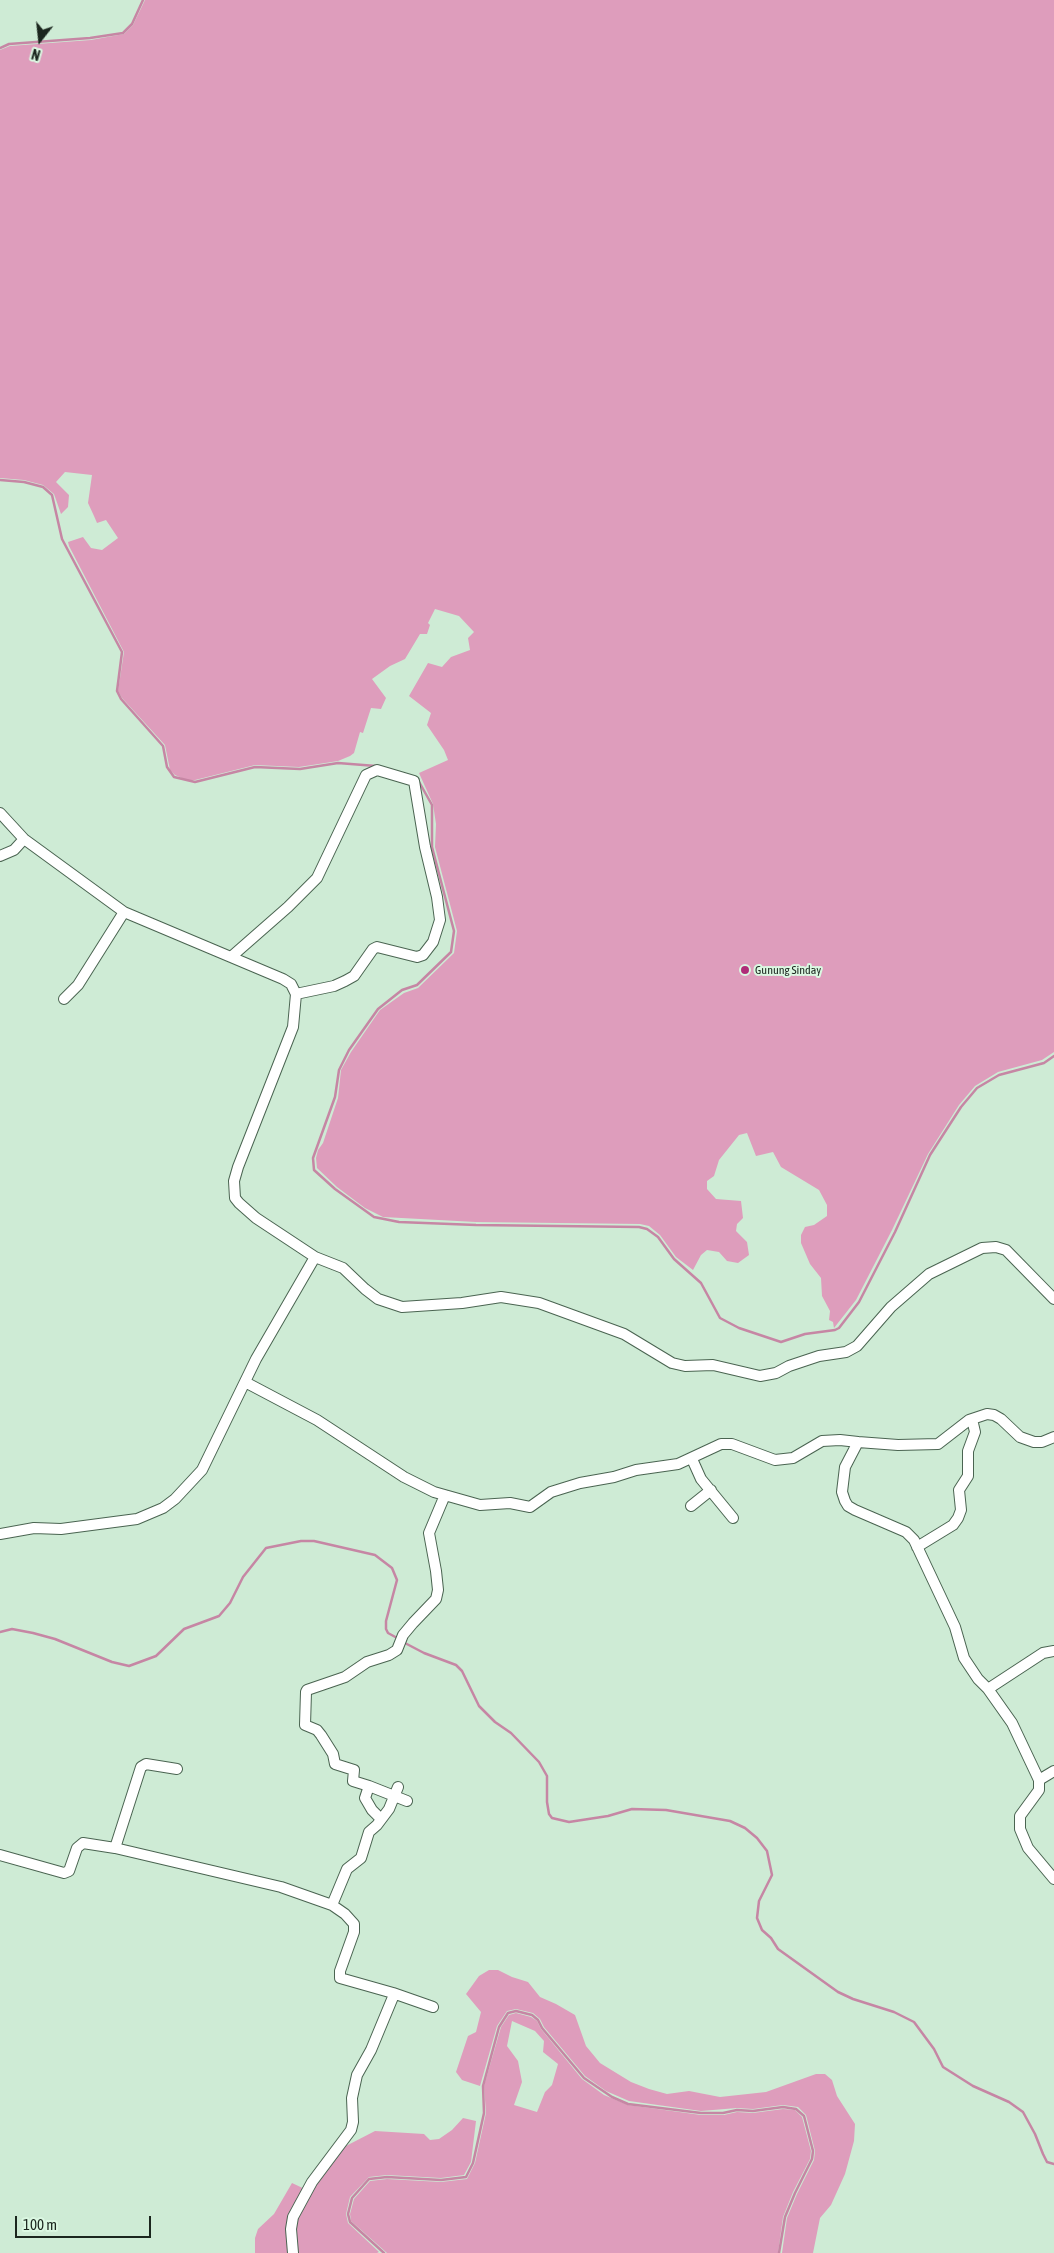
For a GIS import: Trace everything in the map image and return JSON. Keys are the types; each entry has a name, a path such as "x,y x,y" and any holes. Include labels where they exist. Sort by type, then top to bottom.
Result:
{"street":[{"path":"231,956 295,901 317,878 366,775 377,770 414,782 424,847 437,897 440,920 434,942 424,955 417,957 377,947 373,949 354,976 334,986 296,994"},
{"path":"0,812 24,839 124,912 231,956 291,984 296,994 293,1027 244,1151 236,1174 234,1190 239,1204 247,1211 315,1257 343,1268 365,1290 393,1305 417,1307 510,1297 539,1303 624,1334 672,1363 685,1366 713,1365 760,1376 776,1373 789,1366 820,1356 846,1352 857,1346 891,1307 929,1274 982,1248 996,1247 1006,1250 1054,1299"},
{"path":"0,856 14,850 24,839"},
{"path":"64,999 78,985 124,912"},
{"path":"0,1534 34,1528 61,1530 137,1519 163,1508 185,1490 202,1470 256,1359 315,1257"},
{"path":"245,1382 317,1420 404,1477 445,1495 480,1505 510,1502 530,1507 551,1492 580,1483 614,1478 636,1470 678,1464 692,1460 721,1444 732,1444 774,1460 793,1458 822,1442 840,1440 898,1445 938,1444 958,1427 972,1419 987,1414 994,1415 1020,1437 1034,1442 1051,1440 1054,1437"},
{"path":"917,1547 953,1525 958,1518 960,1510 959,1490 968,1476 968,1451 975,1432 972,1419"},
{"path":"858,1442 845,1467 842,1492 845,1501 848,1506 855,1510 906,1532 914,1540 955,1627 964,1658 1012,1723 1039,1780 1039,1790 1020,1816 1020,1829 1028,1848 1054,1879"},
{"path":"692,1460 702,1479 733,1518"},
{"path":"691,1506 711,1490"},
{"path":"407,1801 396,1792 353,1781 354,1770 335,1764 333,1754 321,1735 317,1730 305,1725 306,1692 307,1690 345,1678 367,1662 389,1655 397,1650 404,1635 413,1623 436,1599 438,1590 436,1571 429,1533 430,1526 438,1515 445,1495"},
{"path":"988,1689 1043,1653 1054,1651"},
{"path":"116,1848 141,1767 146,1764 177,1769"},
{"path":"1039,1780 1054,1771"},
{"path":"369,1786 365,1798 372,1810 381,1819"},
{"path":"332,1905 348,1869 361,1858 369,1832 381,1819 396,1792"},
{"path":"0,1855 64,1873 69,1871 77,1848 83,1843 116,1848 281,1887 332,1905 345,1914 354,1924 355,1928 340,1971 340,1978 433,2007"},
{"path":"293,2253 291,2229 293,2217 312,2182 351,2130 354,2122 352,2098 357,2075 389,2010 393,1993"}],"shaded area":[{"path":"145,0 1054,0 1054,1052 1042,1060 998,1072 975,1086 959,1105 928,1154 856,1300 834,1328 833,1322 829,1320 830,1311 822,1296 821,1278 810,1264 801,1243 801,1235 805,1227 814,1225 827,1216 827,1205 819,1190 781,1167 773,1152 756,1156 747,1133 739,1135 719,1160 714,1176 707,1181 707,1189 716,1199 741,1201 743,1218 737,1224 736,1231 747,1242 749,1255 738,1263 727,1261 719,1252 707,1250 701,1255 693,1270 676,1257 660,1235 649,1226 640,1224 476,1222 383,1217 365,1208 337,1187 317,1168 316,1158 318,1150 323,1143 338,1098 341,1070 351,1052 380,1010 404,993 418,988 454,953 457,931 435,847 436,824 433,804 419,773 448,760 444,750 427,725 431,713 409,696 428,663 442,667 451,657 470,650 468,638 474,632 459,616 435,609 428,623 430,625 427,634 420,634 405,659 390,666 372,679 386,698 381,709 371,708 363,733 360,732 354,753 350,756 338,761 299,767 255,765 195,780 186,780 175,775 170,770 165,745 122,698 118,691 124,652 69,546 68,542 83,537 91,548 102,550 118,538 106,520 97,523 88,503 92,475 65,472 56,482 69,495 68,507 61,514 54,494 43,485 24,480 0,478 0,50 10,46 91,40 124,34 133,25"},
{"path":"489,1970 498,1970 528,1982 540,1997 575,2015 586,2046 600,2063 631,2082 649,2089 667,2094 689,2091 720,2097 766,2092 816,2074 825,2074 832,2080 837,2096 855,2124 854,2141 845,2174 831,2205 820,2218 813,2253 782,2253 787,2218 814,2160 815,2151 806,2115 798,2107 783,2105 753,2109 737,2108 701,2111 629,2101 606,2091 585,2076 544,2027 540,2019 533,2013 516,2009 507,2011 497,2026 480,2086 462,2080 456,2072 468,2036 476,2032 481,2012 466,1994 479,1976"},
{"path":"516,2013 531,2017 537,2021 541,2029 582,2079 604,2095 628,2105 701,2115 724,2115 737,2112 753,2113 783,2109 795,2110 802,2117 811,2151 810,2159 783,2217 778,2253 387,2253 351,2221 350,2214 354,2199 370,2181 387,2179 441,2182 467,2179 475,2163 486,2113 484,2086 501,2027 509,2015","holes":["512,2021 535,2031 544,2041 543,2052 558,2064 552,2085 545,2092 537,2112 514,2105 522,2082 518,2061 507,2046"]},
{"path":"463,2118 476,2121 471,2162 464,2175 441,2178 387,2175 369,2177 350,2197 346,2214 348,2223 379,2252 255,2253 255,2238 258,2229 274,2214 292,2183 311,2192 344,2147 375,2131 424,2134 430,2140 439,2139 452,2130"}],"waterway":[{"path":"0,48 9,44 90,38 123,33 132,24 143,0"},
{"path":"0,480 24,482 43,487 52,495 62,539 122,652 117,691 121,699 163,746 167,767 174,777 195,782 255,767 300,769 338,763 376,766"},
{"path":"418,780 432,805 432,847 454,931 451,952 417,985 402,990 378,1009 349,1050 339,1070 335,1097 313,1158 314,1170 335,1189 374,1217 399,1222 476,1225 639,1227 647,1229 658,1237 674,1259 701,1283 720,1318 739,1328 781,1342 805,1334 835,1330 839,1328 859,1302 895,1232 930,1155 961,1107 977,1088 999,1075 1044,1063 1054,1056"},
{"path":"0,1632 12,1629 33,1633 55,1639 112,1662 129,1666 156,1656 184,1629 219,1616 230,1603 243,1577 266,1548 301,1541 314,1541 375,1555 392,1568 397,1580 386,1621 386,1629 388,1633 399,1639"},
{"path":"403,1642 424,1653 456,1665 462,1671 479,1706 495,1722 511,1733 539,1762 547,1776 547,1802 549,1814 552,1818 569,1822 608,1816 632,1809 666,1810 730,1821 745,1828 757,1838 767,1851 772,1875 759,1901 757,1918 762,1930 771,1938 778,1949 838,1992 853,1999 894,2012 914,2022 934,2049 943,2067 973,2086 1009,2102 1023,2112 1047,2162 1054,2164"},
{"path":"384,2253 350,2222 348,2214 352,2198 369,2179 387,2177 441,2180 466,2177 473,2163 484,2113 483,2086 499,2027 508,2013 516,2011 532,2015 538,2020 542,2028 584,2078 612,2097 628,2104 701,2113 723,2113 737,2110 753,2111 783,2107 796,2109 804,2116 813,2151 812,2159 785,2217 779,2253"}],"place":[{"name":"Gunung Sinday","path":"745,970"}]}
